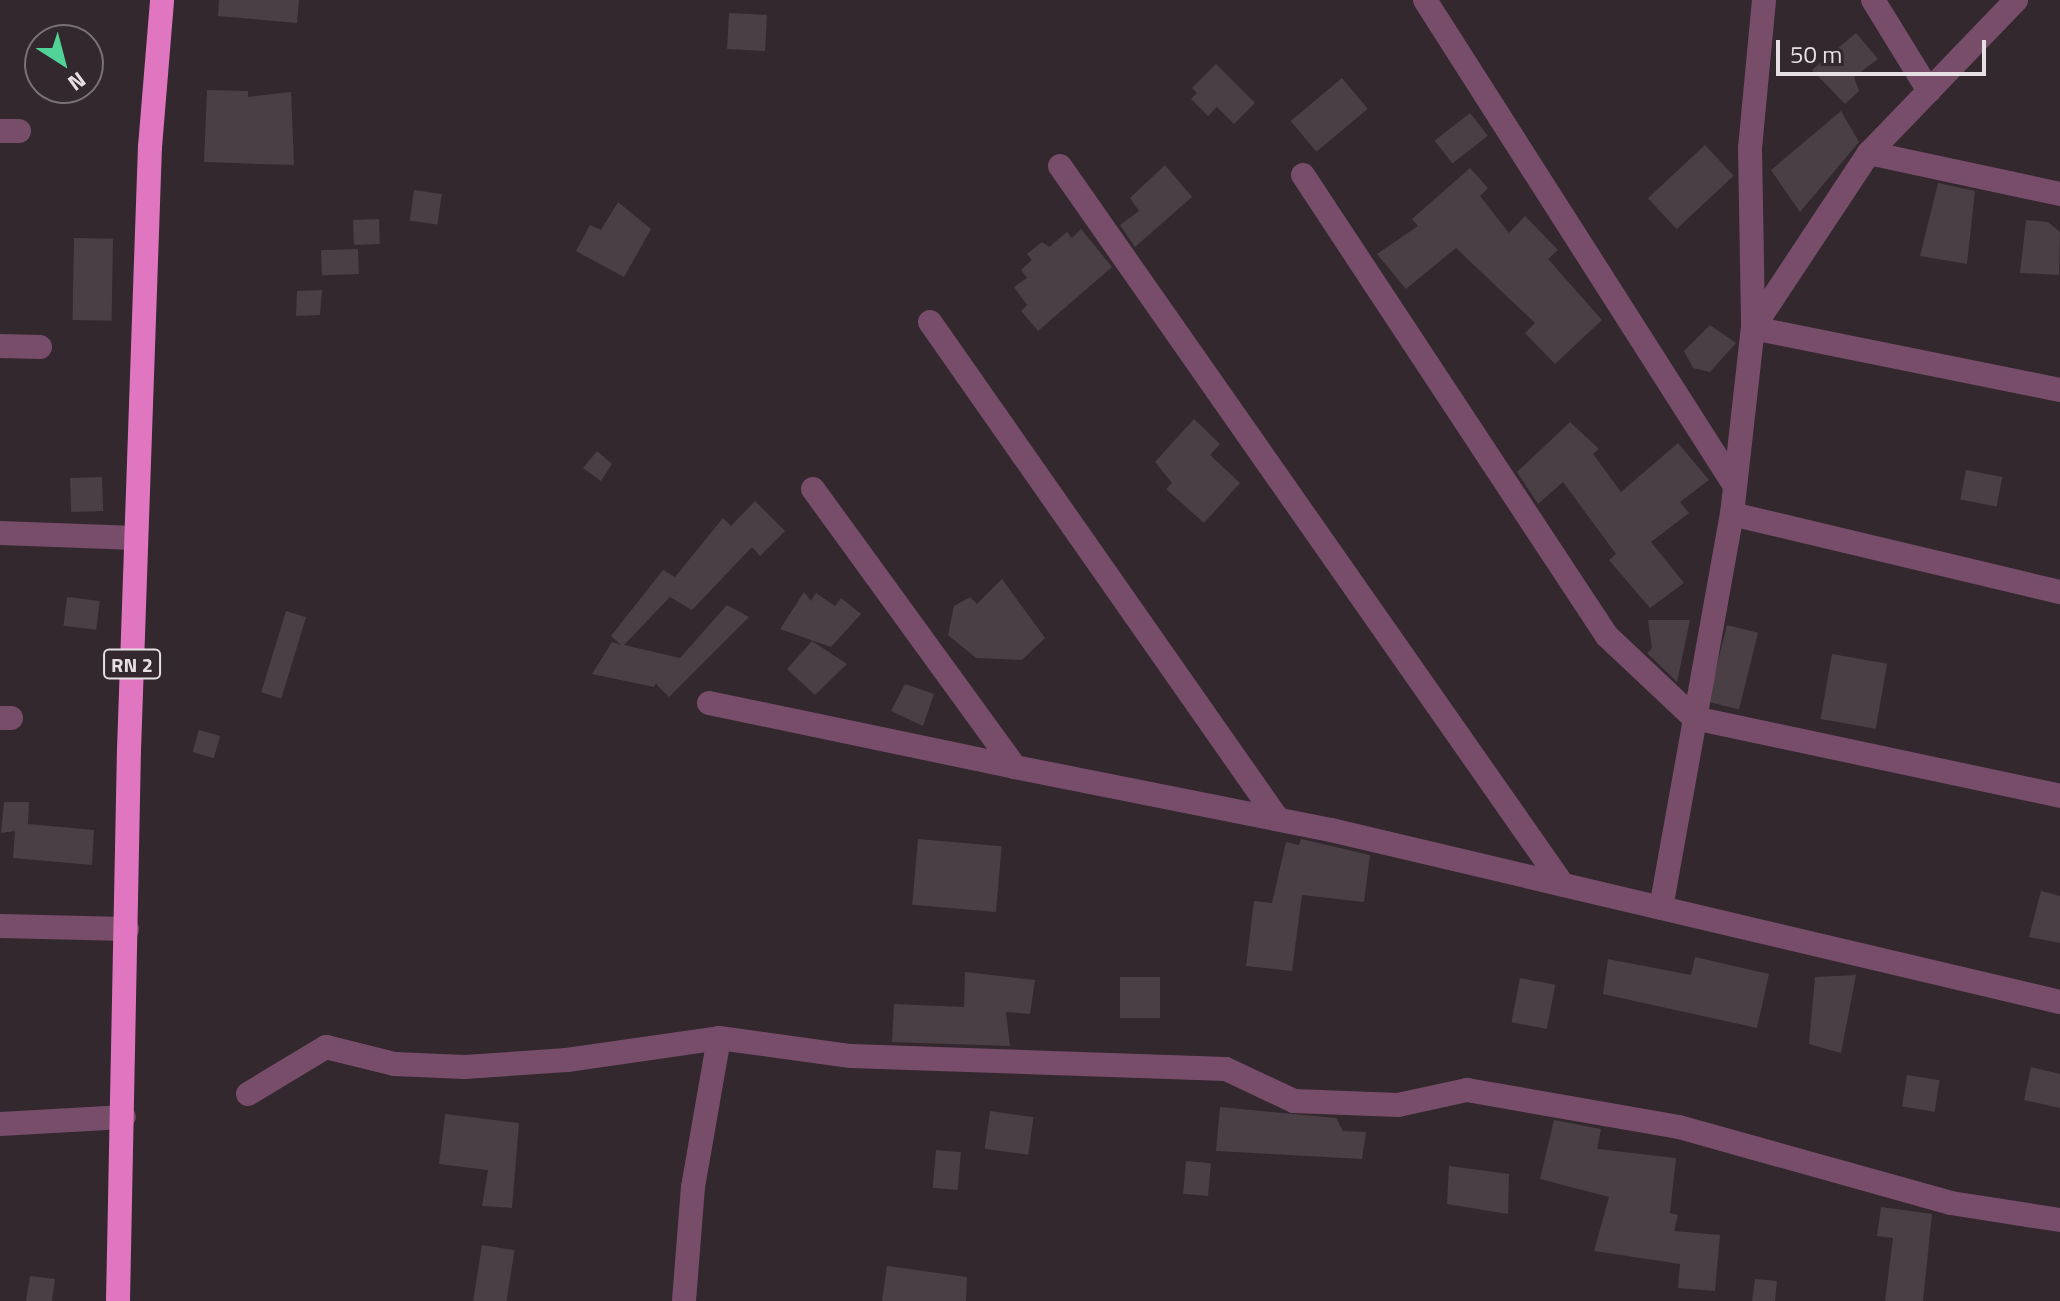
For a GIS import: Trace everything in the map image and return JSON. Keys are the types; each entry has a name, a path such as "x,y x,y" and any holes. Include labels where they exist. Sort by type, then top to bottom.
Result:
{"highway":[{"name":"RN 2","path":"118,1301 136,538 150,147 162,0"}],"street":[{"path":"1425,0 1735,486"},
{"path":"1661,908 1732,514 1753,328 1750,148 1764,0"},
{"path":"1873,0 1929,91"},
{"path":"1753,328 1869,153 2016,0"},
{"path":"1869,153 2060,194"},
{"path":"1060,166 1563,885"},
{"path":"1303,175 1607,636 1694,718 2060,796"},
{"path":"930,322 1277,818"},
{"path":"1753,328 2060,390"},
{"path":"0,346 40,347"},
{"path":"813,489 1015,767"},
{"path":"1732,514 2060,592"},
{"path":"0,533 136,538"},
{"path":"709,703 1277,818 2060,1002"},
{"path":"0,926 127,929"},
{"path":"248,1094 326,1047 394,1064 465,1067 567,1060 719,1038 851,1056 1226,1069 1294,1101 1398,1105 1467,1090 1679,1127 1951,1203 2060,1220"},
{"path":"684,1301 693,1187 719,1038"},
{"path":"0,1124 124,1117"}],"building":[{"path":"219,0 299,0 297,23 218,16"},
{"path":"729,13 767,15 765,51 727,49"},
{"path":"1856,33 1878,59 1854,77 1859,91 1845,104 1812,70"},
{"path":"1216,64 1255,103 1234,124 1217,107 1208,116 1191,99 1197,93 1192,88"},
{"path":"1342,78 1368,109 1316,152 1291,121"},
{"path":"207,90 248,91 248,97 291,92 294,165 204,162"},
{"path":"1841,111 1859,142 1800,212 1771,170"},
{"path":"1470,113 1488,136 1452,164 1435,141"},
{"path":"1705,145 1734,176 1677,229 1648,198"},
{"path":"1165,165 1192,197 1135,247 1120,225 1139,211 1130,198"},
{"path":"1470,168 1488,188 1480,196 1509,233 1525,216 1558,250 1548,259 1602,320 1555,364 1525,333 1535,323 1456,248 1406,289 1377,254 1418,226 1412,219"},
{"path":"1938,183 1975,191 1967,264 1920,256"},
{"path":"414,190 442,194 437,225 410,221"},
{"path":"618,202 651,229 624,277 576,251 590,225 601,230"},
{"path":"379,219 380,244 354,245 353,220"},
{"path":"2026,220 2048,222 2060,232 2059,275 2020,273"},
{"path":"1081,229 1112,267 1038,331 1021,311 1027,305 1014,287 1027,278 1021,270 1032,260 1027,254 1042,242 1049,247 1067,232 1072,238"},
{"path":"74,238 113,239 112,321 73,320"},
{"path":"358,249 359,274 322,275 321,250"},
{"path":"322,290 320,315 296,316 297,291"},
{"path":"1710,325 1736,343 1710,372 1693,368 1684,351"},
{"path":"1194,419 1220,444 1210,455 1240,483 1204,523 1166,489 1172,483 1155,462"},
{"path":"1570,422 1599,449 1593,454 1621,492 1678,443 1709,480 1680,502 1689,513 1651,542 1684,583 1650,608 1609,560 1616,554 1563,482 1538,504 1517,472"},
{"path":"597,451 612,464 601,481 583,468"},
{"path":"1966,470 2002,477 1997,507 1960,499"},
{"path":"102,477 103,511 71,512 70,478"},
{"path":"755,501 785,531 760,556 752,547 692,610 670,597 624,645 680,658 727,605 749,617 669,697 656,684 658,680 654,687 592,674 612,642 621,645 611,636 663,570 675,577 723,518 731,526"},
{"path":"1002,579 1045,638 1022,660 976,658 948,635 954,606 970,597 977,604"},
{"path":"804,592 811,601 816,593 835,606 841,598 861,614 831,647 780,629"},
{"path":"67,597 100,601 96,630 63,626"},
{"path":"286,611 306,617 281,698 261,692"},
{"path":"1648,620 1690,620 1677,682 1647,653 1652,648"},
{"path":"1727,625 1758,633 1739,709 1708,702"},
{"path":"812,641 847,664 815,695 787,669"},
{"path":"1832,654 1887,664 1876,729 1821,719"},
{"path":"905,684 934,694 923,726 891,711"},
{"path":"199,730 220,736 214,758 193,752"},
{"path":"4,802 29,802 28,824 94,830 92,865 13,858 15,831 1,833"},
{"path":"918,839 1002,846 996,912 912,905"},
{"path":"1301,839 1370,855 1364,902 1302,895 1292,971 1246,966 1254,901 1272,903 1286,842 1299,845"},
{"path":"2041,891 2060,896 2060,943 2029,937"},
{"path":"1695,957 1769,974 1757,1028 1603,994 1608,959 1691,975"},
{"path":"965,972 1035,980 1030,1014 1006,1012 1010,1046 892,1042 894,1004 964,1007"},
{"path":"1856,975 1841,1053 1809,1044 1815,977"},
{"path":"1120,977 1160,977 1160,1018 1120,1018"},
{"path":"1520,978 1555,985 1547,1029 1511,1022"},
{"path":"2031,1067 2060,1074 2060,1108 2024,1100"},
{"path":"1907,1075 1940,1080 1935,1112 1902,1107"},
{"path":"1220,1107 1336,1118 1343,1131 1366,1132 1362,1159 1216,1151"},
{"path":"990,1111 1034,1117 1028,1155 985,1149"},
{"path":"445,1114 519,1123 512,1208 482,1206 488,1170 439,1164"},
{"path":"1554,1120 1601,1129 1597,1149 1676,1158 1670,1213 1678,1215 1674,1231 1720,1235 1715,1291 1678,1288 1680,1264 1594,1251 1609,1197 1540,1179"},
{"path":"936,1150 961,1152 958,1190 933,1188"},
{"path":"1186,1161 1211,1163 1208,1196 1183,1194"},
{"path":"1449,1166 1509,1174 1508,1214 1447,1204"},
{"path":"1881,1207 1932,1214 1923,1301 1885,1301 1893,1238 1877,1236"},
{"path":"482,1245 515,1250 507,1301 473,1301"},
{"path":"887,1266 967,1277 966,1301 882,1301"},
{"path":"30,1276 55,1279 52,1301 26,1301"},
{"path":"1755,1279 1777,1281 1775,1301 1752,1301"}]}
